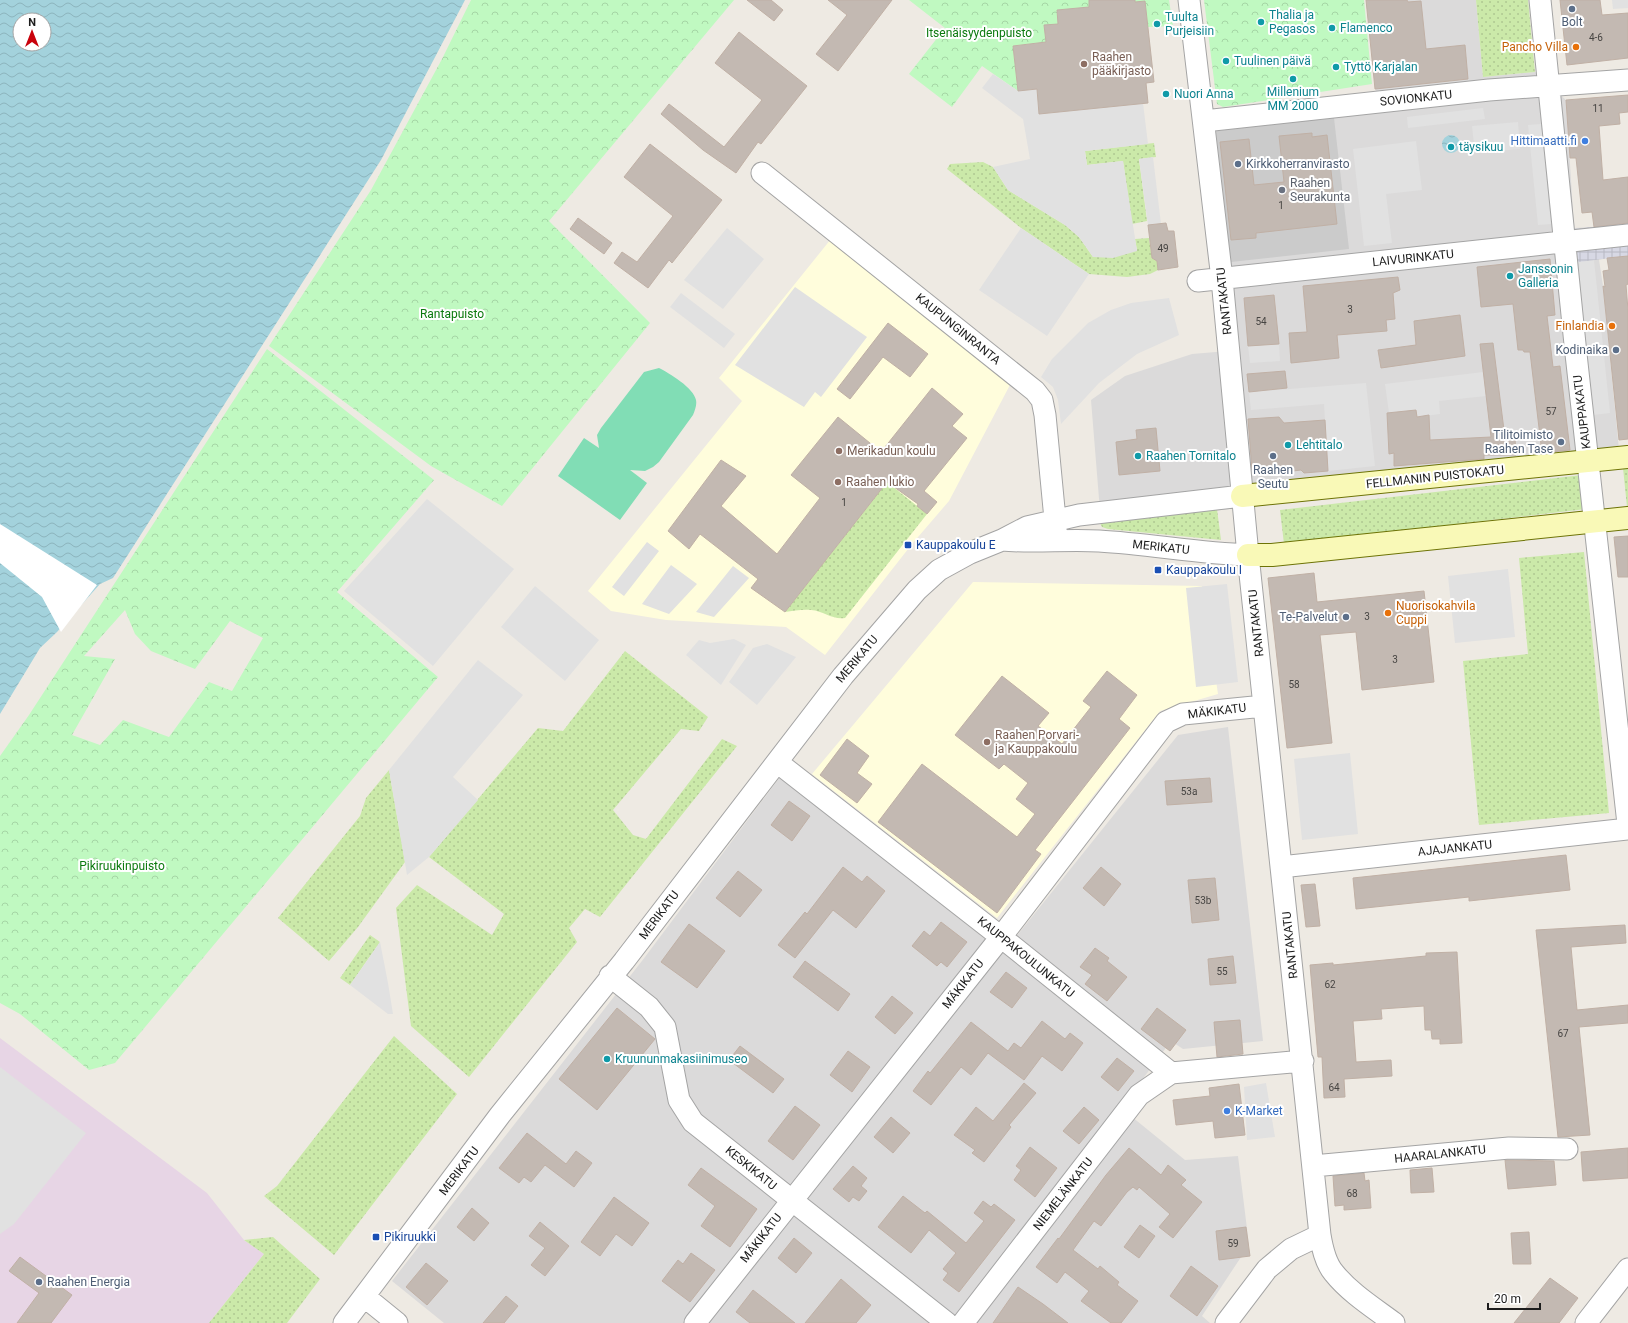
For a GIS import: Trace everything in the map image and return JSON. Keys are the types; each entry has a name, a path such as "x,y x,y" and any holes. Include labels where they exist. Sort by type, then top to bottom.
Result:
{"street":[{"name":"RANTAKATU","path":"1189,0 1222,279 1248,555 1321,1240 1332,1272 1360,1297 1394,1323"},
{"name":"KAUPPAKATU","path":"1540,0 1564,242 1628,824"},
{"name":"SOVIONKATU","path":"1204,122 1489,90 1628,80"},
{"name":"KAUPUNGINRANTA","path":"762,173 1036,391 1042,400 1045,415 1057,540"},
{"name":"LAIVURINKATU","path":"1198,281 1628,235"},
{"name":"FELLMANIN PUISTOKATU","path":"1242,496 1628,457"},
{"name":"MERIKATU","path":"344,1323 365,1297 500,1115 610,976 624,961 843,676 917,590 939,570 970,553 1002,540 1027,526 1055,519 1242,496"},
{"path":"1248,555 1272,555 1628,518"},
{"name":"MERIKATU","path":"1002,540 1031,543 1057,540 1101,541 1248,555"},
{"name":"MÄKIKATU","path":"695,1323 1001,937 1166,722 1183,714 1195,712 1264,706"},
{"name":"KAUPPAKOULUNKATU","path":"777,762 1001,937 1171,1073"},
{"name":"AJAJANKATU","path":"1282,867 1628,829"},
{"name":"KESKIKATU","path":"610,976 649,1007 665,1027 679,1100 693,1122 947,1323"},
{"path":"1171,1073 1303,1061"},
{"name":"NIEMELÄNKATU","path":"963,1323 1139,1095 1171,1073"},
{"name":"HAARALANKATU","path":"1313,1166 1509,1148 1567,1149"},
{"path":"1226,1323 1267,1268 1291,1249 1321,1240"},
{"path":"1586,1323 1628,1269"},
{"path":"365,1297 398,1323"}],"shaded area":[{"path":"1366,0 1476,0 1483,77 1535,72 1566,100 1574,228 1594,227 1603,286 1619,450 1602,469 1101,523 1091,400 1125,376 1192,354 1240,350 1212,129 1378,112"},
{"path":"1612,0 1628,0 1628,8 1613,9"},
{"path":"993,74 1018,91 1037,89 1040,114 1143,103 1148,144 1085,151 1087,165 1123,161 1137,251 1113,258 1093,257 1079,237 1065,225 1008,190 993,167 1030,159 1023,119 982,88"},
{"path":"1483,108 1485,119 1408,128 1407,117"},
{"name":"Raahen Seurakunta","path":"1334,118 1349,249 1231,262 1216,131"},
{"path":"1518,122 1520,149 1475,153 1472,126"},
{"path":"1541,124 1551,224 1538,225 1528,125"},
{"path":"1416,141 1422,190 1386,194 1392,243 1364,246 1353,149"},
{"path":"1153,157 1161,224 1148,225 1139,159"},
{"path":"1628,223 1628,256 1578,262 1574,229"},
{"path":"727,228 764,259 723,309 684,280"},
{"path":"1021,228 1089,274 1047,336 979,290"},
{"name":"Merikadun koulu","path":"831,239 1011,383 949,501 912,544 825,655 786,627 666,620 611,611 588,591 742,401 719,378"},
{"path":"1594,260 1610,413 1593,415 1578,262"},
{"path":"795,287 867,337 821,397 815,392 804,407 735,365"},
{"path":"681,293 735,334 724,348 670,307"},
{"path":"1169,298 1179,335 1137,354 1099,383 1061,424 1058,400 1053,387 1041,377 1052,359 1088,323 1111,310 1131,303"},
{"path":"1279,344 1280,361 1250,363 1248,346"},
{"path":"1483,372 1486,396 1439,401 1440,414 1417,417 1416,410 1389,413 1385,384"},
{"path":"1366,383 1375,466 1328,471 1324,404 1251,410 1249,392"},
{"path":"427,499 514,569 433,666 344,591"},
{"path":"647,542 659,551 624,596 612,587"},
{"path":"671,565 697,584 669,614 642,604"},
{"path":"733,566 749,578 714,617 696,612"},
{"path":"1508,569 1515,637 1455,643 1448,576"},
{"name":"Raahen Porvari- ja Kauppakoulu","path":"973,582 1202,586 1218,694 1160,711 997,918 812,774"},
{"path":"1227,584 1238,682 1196,687 1186,588"},
{"path":"535,586 599,640 565,681 501,627"},
{"path":"734,639 746,645 721,685 686,655 699,640 710,643"},
{"path":"767,644 796,657 757,705 729,682 753,648"},
{"path":"478,660 523,695 453,777 478,800 429,857 407,875 389,770"},
{"path":"1228,727 1263,1041 1183,1049 1171,1041 1121,1108 1185,1160 1238,1156 1249,1245 1202,1316 1210,1323 444,1323 392,1281 645,957 780,777 1003,953 1178,735"},
{"path":"1350,753 1358,834 1302,840 1294,759"},
{"path":"380,942 393,1014 388,1014 350,985"},
{"path":"0,1038 207,1193 244,1240 264,1254 209,1323 0,1323"},
{"path":"0,1067 86,1133 14,1224 0,1234"},
{"path":"1266,1083 1275,1137 1247,1140 1244,1087"}],"green space":[{"name":"Rantapuisto","path":"471,0 734,0 549,221 650,323 502,506 431,466 269,346 371,190 442,59"},
{"name":"Itsenäisyydenpuisto","path":"909,0 1089,0 1089,7 1057,10 1058,24 1044,26 1046,42 1013,46 1018,91 982,66 952,107 909,74 945,28"},
{"path":"1135,0 1169,0 1173,26 1148,27 1145,2 1135,2"},
{"path":"1204,0 1364,0 1372,84 1223,107 1217,104"},
{"path":"1476,0 1528,0 1535,72 1483,77"},
{"path":"1154,143 1156,157 1139,159 1147,221 1132,224 1123,161 1087,165 1085,151"},
{"path":"983,162 993,167 1008,190 1065,225 1079,237 1093,257 1137,250 1135,239 1149,238 1152,258 1157,261 1158,270 1150,274 1127,277 1089,274 1021,228 947,169 950,164"},
{"name":"Pikiruukinpuisto","path":"267,349 434,480 337,592 438,677 115,1063 89,1070 20,1014 0,1003 0,756 29,715","holes":["125,610 135,634 151,651 195,669 230,621 263,638 232,691 209,682 169,737 123,720 100,745 72,735 115,659 84,656"]},
{"path":"659,368 669,373 691,391 696,400 696,408 693,415 659,462 645,471 630,470 647,483 620,520 558,476 584,438 599,448 597,435 601,428 644,372"},
{"path":"1623,468 1628,468 1628,507 1627,507"},
{"path":"1582,475 1586,509 1284,544 1280,510"},
{"path":"887,482 927,514 845,618 836,618 811,610 785,612"},
{"path":"1217,509 1221,540 1108,529 1102,527 1100,523"},
{"path":"1584,552 1609,813 1479,825 1463,661 1528,654 1519,558"},
{"path":"625,651 708,717 699,731 681,729 613,810 633,835 646,839 722,739 737,746 600,917 585,909 569,928 577,942 469,1077 411,1026 396,908 417,885 492,935 504,914 429,857 538,728 563,731"},
{"path":"389,770 405,862 358,927 329,961 278,918 360,816 366,798"},
{"path":"370,935 380,942 350,985 340,978"},
{"path":"394,1036 457,1094 334,1255 264,1196 277,1186"},
{"path":"273,1237 320,1279 287,1323 209,1323 264,1254 244,1240"}],"water":[{"path":"0,0 465,0 381,160 113,578 100,584 57,632 40,648 0,714"},
{"path":"1447,135 1455,135 1460,140 1458,151 1455,153 1447,153 1442,148 1442,140"}],"pier":[{"path":"0,524 97,585 61,632 42,597 0,563"}],"building":[{"path":"747,0 771,0 783,10 774,21"},
{"path":"828,0 892,0 838,71 816,54 847,15"},
{"name":"Raahen pääkirjasto","path":"1089,0 1145,1 1154,82 1146,83 1148,103 1039,114 1037,89 1018,91 1013,46 1046,42 1044,25 1058,24 1057,10 1089,7"},
{"path":"1366,0 1407,0 1408,2 1421,1 1426,49 1465,45 1468,79 1375,89"},
{"path":"1560,0 1600,0 1602,15 1628,13 1628,58 1567,65"},
{"path":"739,32 807,86 761,144 758,142 736,173 703,150 661,114 669,104 724,147 762,100 715,63"},
{"path":"1628,95 1628,112 1619,113 1620,124 1599,126 1603,180 1628,177 1628,223 1594,227 1592,212 1582,213 1576,158 1570,158 1566,100"},
{"name":"Raahen Seurakunta","path":"1312,133 1312,137 1327,135 1337,224 1256,233 1256,238 1231,240 1220,142 1249,139 1254,185 1284,182 1279,136"},
{"path":"650,144 722,200 672,263 669,260 648,288 614,263 622,252 637,262 673,216 624,177"},
{"path":"578,218 612,243 604,254 570,229"},
{"path":"1166,223 1168,231 1174,231 1178,267 1158,270 1157,261 1152,258 1148,225"},
{"path":"1628,256 1628,284 1626,285 1628,310 1628,439 1619,440 1603,286 1605,287 1603,271 1609,270 1607,258"},
{"path":"1550,259 1555,315 1547,316 1553,367 1560,366 1570,450 1542,453 1530,352 1518,350 1513,304 1481,307 1477,267"},
{"path":"1398,277 1400,290 1393,293 1395,319 1386,320 1387,331 1337,335 1339,358 1291,363 1289,333 1307,332 1303,286"},
{"path":"1274,295 1279,344 1248,346 1244,298"},
{"path":"1460,315 1465,356 1381,368 1378,350 1416,345 1414,321"},
{"path":"888,323 928,354 910,377 883,357 850,399 837,389"},
{"path":"1493,343 1505,438 1515,438 1516,455 1484,455 1484,459 1394,466 1394,453 1389,454 1387,413 1416,410 1417,417 1429,415 1430,440 1491,437 1480,344"},
{"path":"1285,371 1287,388 1249,392 1247,374"},
{"path":"932,388 963,414 952,426 967,438 924,491 937,502 927,514 917,506 918,504 887,482 785,612 751,588 758,579 700,534 689,549 668,531 721,460 746,476 721,506 777,554 820,498 791,475 838,417 881,452"},
{"name":"Lehtitalo","path":"1279,417 1284,423 1325,420 1328,471 1304,473 1301,470 1285,472 1283,468 1252,470 1248,419"},
{"name":"Raahen Tornitalo","path":"1156,428 1160,471 1119,475 1116,442 1137,439 1136,430"},
{"path":"1628,536 1628,577 1618,577 1614,537"},
{"path":"1314,573 1317,602 1424,591 1434,682 1362,690 1356,632 1320,635 1332,743 1287,748 1268,578"},
{"path":"1107,671 1137,695 1119,719 1130,728 1035,850 1041,854 997,913 878,822 922,764 1017,837 1035,814 1016,799 1028,783 1004,764 999,769 955,735 1002,676 1049,713 1038,726 1062,744 1091,707 1083,701"},
{"path":"847,739 869,756 857,773 872,784 857,803 820,775"},
{"path":"1210,778 1212,802 1167,805 1165,781"},
{"path":"789,801 810,816 792,841 771,825"},
{"path":"1566,855 1570,890 1469,901 1469,897 1356,909 1353,878"},
{"path":"843,867 862,882 867,876 885,891 856,928 833,910 795,958 778,945 805,912 807,914"},
{"path":"1101,867 1121,884 1104,906 1083,888"},
{"path":"738,871 762,890 740,917 716,898"},
{"path":"1215,878 1219,920 1192,923 1188,880"},
{"path":"1315,884 1320,926 1306,927 1301,885"},
{"path":"941,922 967,942 947,967 941,962 937,966 912,946 924,931 930,936"},
{"path":"689,924 725,951 697,988 661,962"},
{"path":"1625,925 1626,943 1571,947 1577,1010 1628,1005 1628,1023 1579,1027 1590,1135 1558,1137 1536,930"},
{"path":"1095,948 1109,958 1107,961 1127,977 1107,1001 1085,984 1092,975 1080,967"},
{"path":"1457,952 1462,1043 1440,1044 1440,1039 1432,1039 1431,1030 1425,1030 1424,1006 1381,1009 1382,1019 1353,1021 1356,1062 1391,1060 1392,1076 1344,1079 1345,1097 1324,1098 1322,1057 1318,1057 1310,965 1333,963 1333,965 1426,956 1426,953"},
{"path":"1233,956 1236,983 1210,985 1208,959"},
{"path":"805,961 850,994 838,1011 793,977"},
{"path":"1006,972 1027,988 1012,1008 990,992"},
{"path":"892,996 913,1013 895,1034 875,1017"},
{"name":"Kruununmakasiinimuseo","path":"617,1008 655,1039 597,1110 559,1079"},
{"path":"1157,1008 1186,1030 1170,1051 1141,1029"},
{"path":"1240,1020 1243,1054 1217,1057 1214,1022"},
{"path":"1042,1021 1065,1039 1070,1033 1083,1043 1062,1071 1042,1056 1024,1080 988,1053 971,1075 961,1067 931,1105 913,1091 928,1071 930,1073 971,1022 1008,1051 1014,1043 1021,1048"},
{"path":"740,1046 784,1079 773,1093 729,1060"},
{"path":"848,1051 870,1067 852,1092 830,1075"},
{"path":"1117,1058 1134,1071 1118,1091 1101,1077"},
{"path":"1024,1083 1036,1093 1009,1125 1011,1127 984,1162 972,1153 975,1150 954,1135 976,1107 993,1121"},
{"name":"K-Market","path":"1239,1084 1245,1135 1215,1138 1213,1121 1176,1125 1173,1100 1210,1096 1209,1088"},
{"path":"795,1106 820,1125 793,1160 768,1141"},
{"path":"1084,1107 1099,1120 1079,1144 1063,1131"},
{"path":"891,1117 910,1133 893,1153 874,1137"},
{"path":"527,1133 566,1164 576,1151 592,1163 574,1187 545,1165 531,1182 524,1177 519,1183 499,1168"},
{"path":"1030,1147 1057,1168 1035,1197 1014,1180 1021,1170 1016,1166"},
{"path":"1129,1148 1161,1175 1168,1165 1186,1180 1181,1185 1202,1202 1173,1238 1159,1227 1170,1214 1139,1187 1137,1190 1133,1187 1127,1192 1101,1226 1094,1221 1073,1250 1098,1269 1100,1266 1119,1282 1117,1285 1138,1301 1121,1323 1111,1323 1081,1301 1089,1291 1065,1272 1057,1283 1036,1267 1058,1238 1059,1239 1106,1175"},
{"path":"1628,1148 1628,1178 1583,1181 1581,1152"},
{"path":"1505,1160 1554,1161 1556,1185 1508,1189"},
{"path":"853,1166 867,1178 861,1186 867,1191 859,1201 853,1197 849,1202 833,1189"},
{"path":"701,1168 757,1209 730,1247 701,1226 715,1206 688,1185"},
{"path":"1432,1168 1434,1192 1411,1193 1410,1170"},
{"path":"1364,1173 1365,1181 1369,1180 1371,1208 1344,1210 1344,1205 1335,1206 1333,1176"},
{"path":"903,1196 925,1213 927,1211 966,1243 984,1221 974,1213 983,1201 991,1207 994,1204 1015,1220 959,1292 943,1280 948,1273 943,1269 956,1253 929,1230 911,1253 878,1227"},
{"path":"614,1197 649,1223 632,1246 616,1234 600,1256 581,1242"},
{"path":"472,1208 489,1223 474,1241 457,1227"},
{"path":"540,1222 569,1246 545,1276 531,1265 545,1248 529,1236"},
{"path":"1140,1225 1155,1236 1139,1258 1124,1247"},
{"path":"1246,1227 1250,1256 1219,1260 1216,1231"},
{"path":"1529,1232 1531,1264 1513,1264 1511,1233"},
{"path":"794,1238 812,1253 796,1273 778,1258"},
{"path":"691,1253 715,1270 690,1302 662,1281 678,1260 683,1264"},
{"name":"Raahen Energia","path":"20,1257 72,1295 51,1323 17,1323 39,1293 9,1271"},
{"path":"426,1263 448,1281 427,1305 406,1287"},
{"path":"1191,1266 1218,1286 1197,1316 1170,1296"},
{"path":"1550,1278 1578,1298 1559,1323 1514,1323"},
{"path":"841,1279 871,1305 856,1323 805,1323"},
{"path":"1018,1287 1043,1304 1068,1323 993,1323"},
{"path":"753,1290 795,1323 750,1323 736,1312"},
{"path":"506,1296 518,1306 504,1323 483,1323"}],"place":[{"name":"Bolt","path":"1572,9"},
{"name":"Thalia ja Pegasos","path":"1261,22"},
{"name":"Tuulta Purjeisiin","path":"1157,24"},
{"name":"Flamenco","path":"1332,28"},
{"name":"Pancho Villa","path":"1576,47"},
{"name":"Tuulinen päivä","path":"1226,61"},
{"name":"Raahen pääkirjasto","path":"1084,64"},
{"name":"Tyttö Karjalan","path":"1336,67"},
{"name":"Millenium MM 2000","path":"1293,79"},
{"name":"Nuori Anna","path":"1166,94"},
{"name":"Hittimaatti.fi","path":"1585,141"},
{"name":"täysikuu","path":"1451,147"},
{"name":"Kirkkoherranvirasto","path":"1238,164"},
{"name":"Raahen Seurakunta","path":"1282,190"},
{"name":"Janssonin Galleria","path":"1510,276"},
{"name":"Finlandia","path":"1612,326"},
{"name":"Kodinaika","path":"1616,350"},
{"name":"Tilitoimisto Raahen Tase","path":"1561,442"},
{"name":"Lehtitalo","path":"1288,445"},
{"name":"Merikadun koulu","path":"839,451"},
{"name":"Raahen Tornitalo","path":"1138,456"},
{"name":"Raahen Seutu","path":"1273,456"},
{"name":"Raahen lukio","path":"838,482"},
{"name":"Kauppakoulu E","path":"908,545"},
{"name":"Kauppakoulu I","path":"1158,570"},
{"name":"Nuorisokahvila Cuppi","path":"1388,613"},
{"name":"Te-Palvelut","path":"1346,617"},
{"name":"Raahen Porvari- ja Kauppakoulu","path":"987,742"},
{"name":"Kruununmakasiinimuseo","path":"607,1059"},
{"name":"K-Market","path":"1227,1111"},
{"name":"Pikiruukki","path":"376,1237"},
{"name":"Raahen Energia","path":"39,1282"}]}
